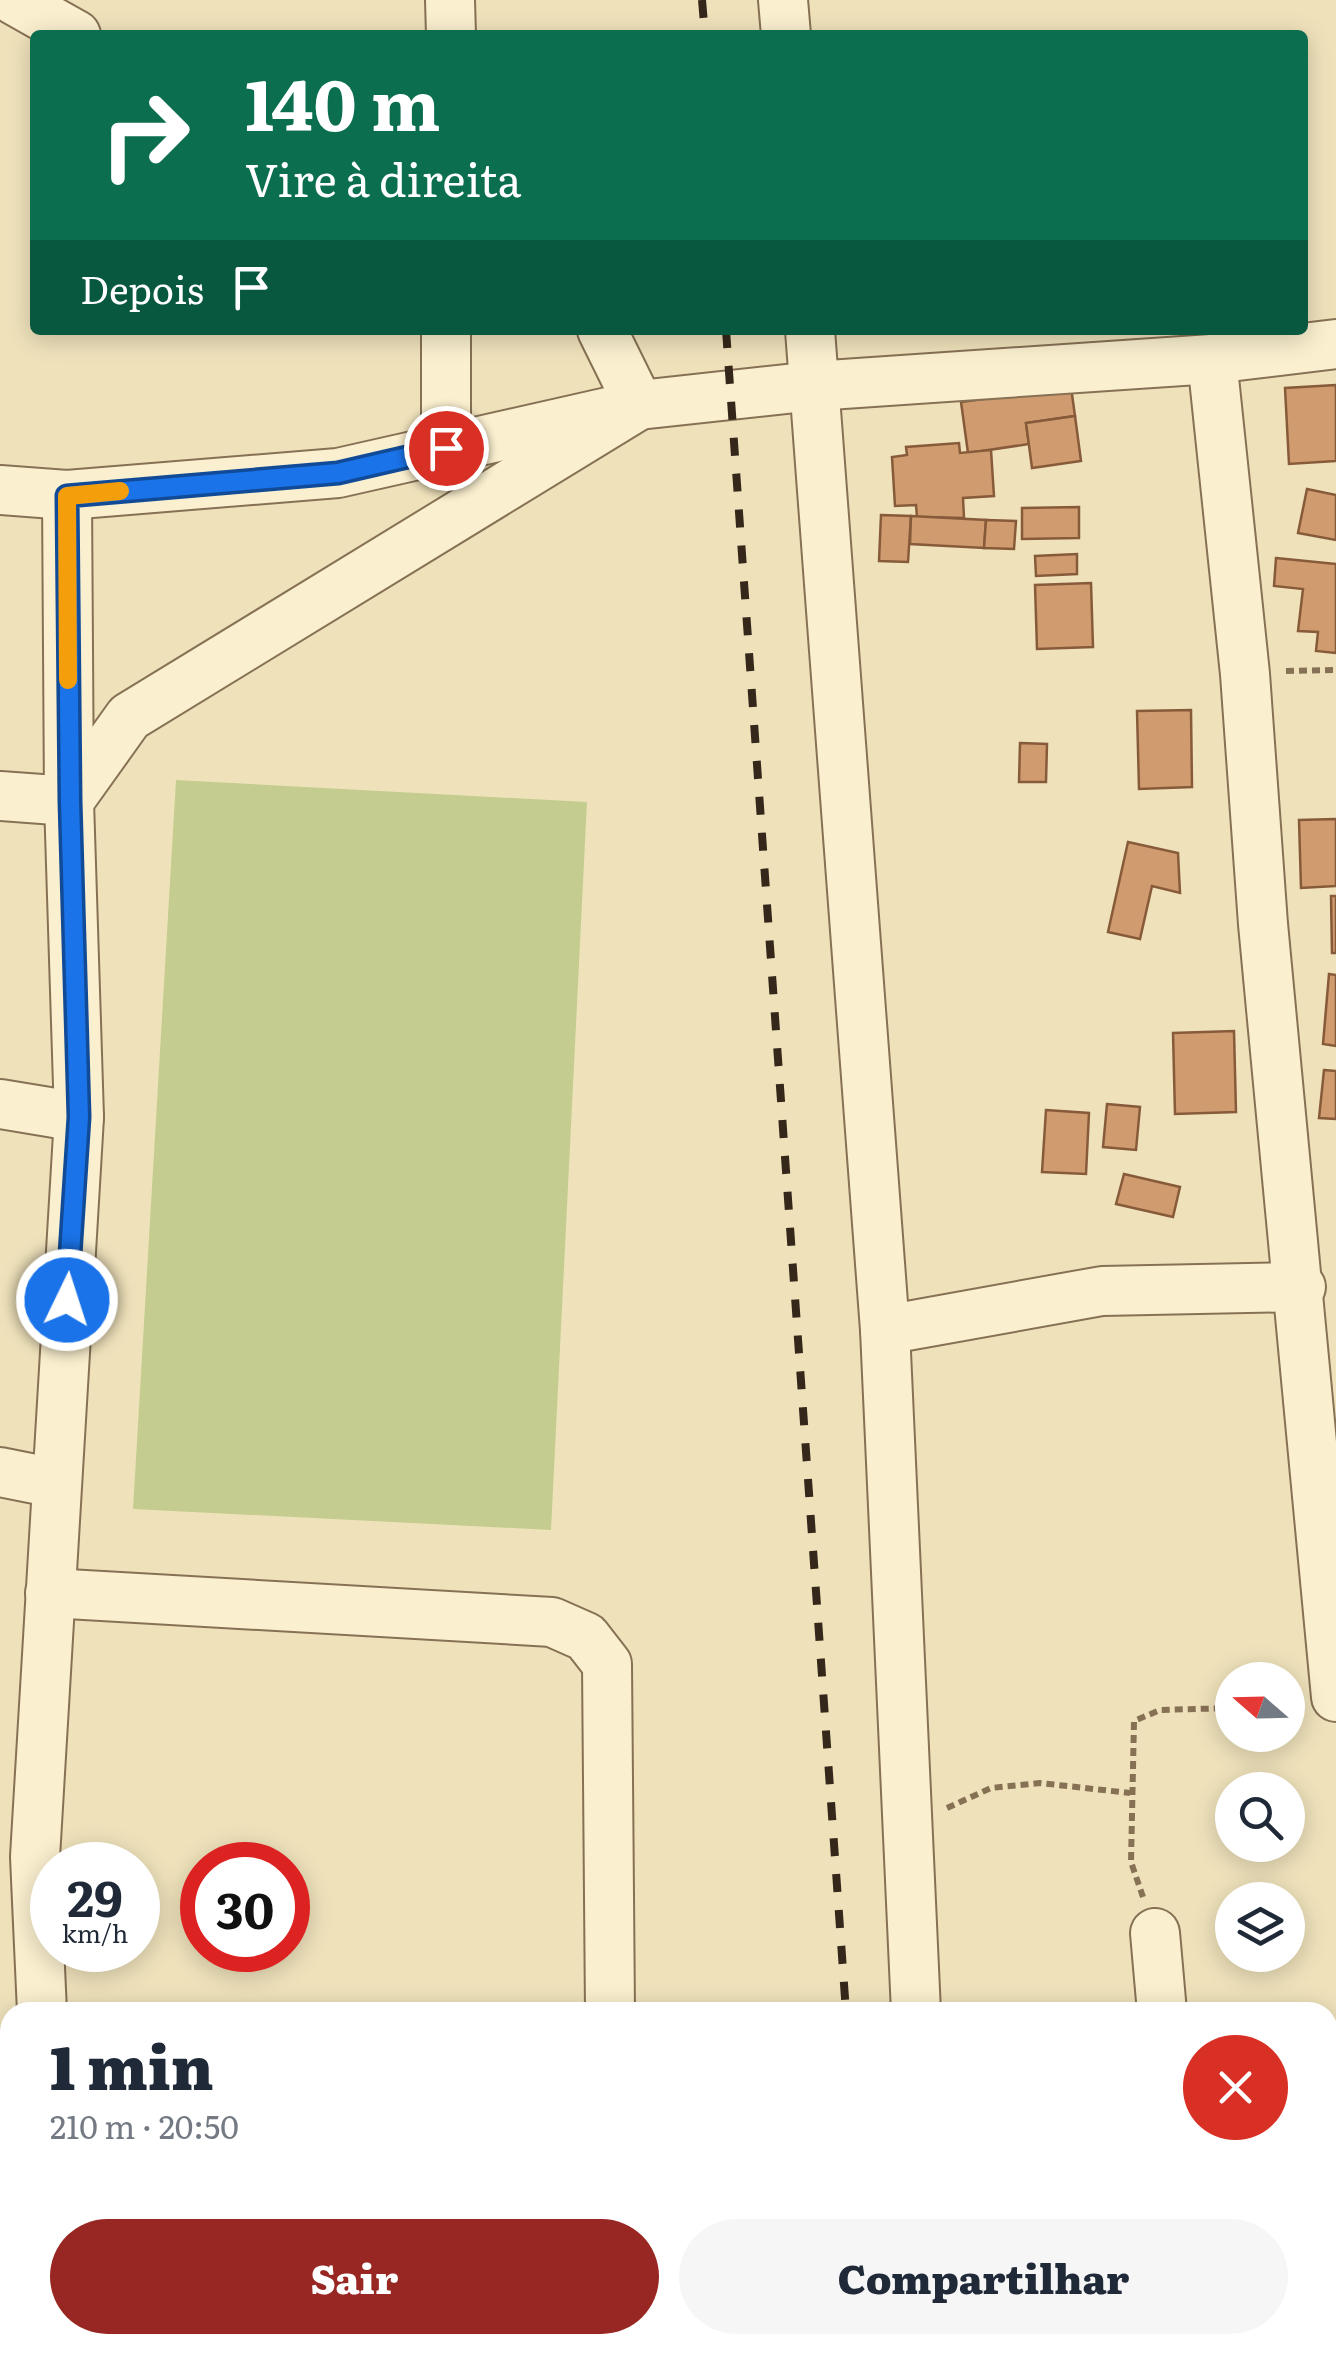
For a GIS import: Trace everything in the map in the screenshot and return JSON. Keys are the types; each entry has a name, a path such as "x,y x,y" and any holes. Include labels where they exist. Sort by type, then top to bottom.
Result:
{"street":[{"path":"14,0 67,30"},
{"path":"450,0 451,30"},
{"path":"784,0 786,30"},
{"path":"446,335 446,448"},
{"path":"604,335 639,405"},
{"path":"810,335 885,1330 916,2002"},
{"path":"0,490 67,496 338,473 639,405 814,386 1212,360 1336,344"},
{"path":"1212,360 1301,1287 1336,1697"},
{"path":"70,801 129,718 639,405"},
{"path":"42,2002 35,1857 54,1483 79,1117 67,496"},
{"path":"0,796 70,801"},
{"path":"0,1104 79,1117"},
{"path":"885,1330 1102,1291 1301,1287"},
{"path":"0,1472 54,1483"},
{"path":"50,1593 552,1622 586,1637 607,1664 610,2002"},
{"path":"1155,1933 1161,2002"}],"path":[{"path":"1155,1933 1131,1862 1134,1720 1160,1710 1215,1708"},
{"path":"910,1815 950,1808 991,1788 1008,1786 1040,1783 1130,1793"}],"green space":[{"path":"176,780 587,802 551,1530 133,1509"}],"building":[{"path":"1336,385 1336,461 1289,464 1285,388"},
{"path":"1071,387 1075,416 1026,423 1029,444 968,453 961,402"},
{"path":"1075,416 1081,461 1032,468 1026,423"},
{"path":"959,443 960,453 991,450 994,496 963,498 964,518 917,517 916,505 895,506 892,457 907,455 906,447"},
{"path":"1307,489 1336,495 1336,540 1298,533"},
{"path":"1079,507 1079,538 1022,539 1022,508"},
{"path":"881,515 911,516 908,562 879,561"},
{"path":"911,516 986,520 984,548 910,544"},
{"path":"986,520 1016,521 1014,549 984,548"},
{"path":"1077,554 1077,574 1036,576 1035,556"},
{"path":"1276,558 1336,564 1336,653 1316,651 1318,632 1298,631 1303,589 1274,586"},
{"path":"1091,583 1093,647 1037,649 1035,585"},
{"path":"1191,710 1192,787 1139,789 1137,711"},
{"path":"1020,743 1047,744 1046,782 1019,782"},
{"path":"1336,819 1336,886 1301,888 1299,820"},
{"path":"1128,842 1178,853 1180,893 1152,886 1140,939 1108,932"},
{"path":"1331,896 1336,896 1336,953 1332,953"},
{"path":"1329,974 1336,975 1336,1046 1323,1044"},
{"path":"1234,1031 1236,1112 1175,1114 1173,1033"},
{"path":"1324,1070 1336,1071 1336,1119 1319,1118"},
{"path":"1107,1104 1140,1107 1136,1150 1103,1147"},
{"path":"1046,1110 1089,1113 1086,1174 1042,1172"},
{"path":"1124,1174 1180,1187 1173,1217 1116,1204"}],"railway":[{"path":"702,0 705,30"},
{"path":"726,335 845,2002"}],"slow traffic":[{"path":"68,680 67,496 120,491"}],"route":[{"path":"67,1300 79,1117 67,496 338,473 446,448"}]}
